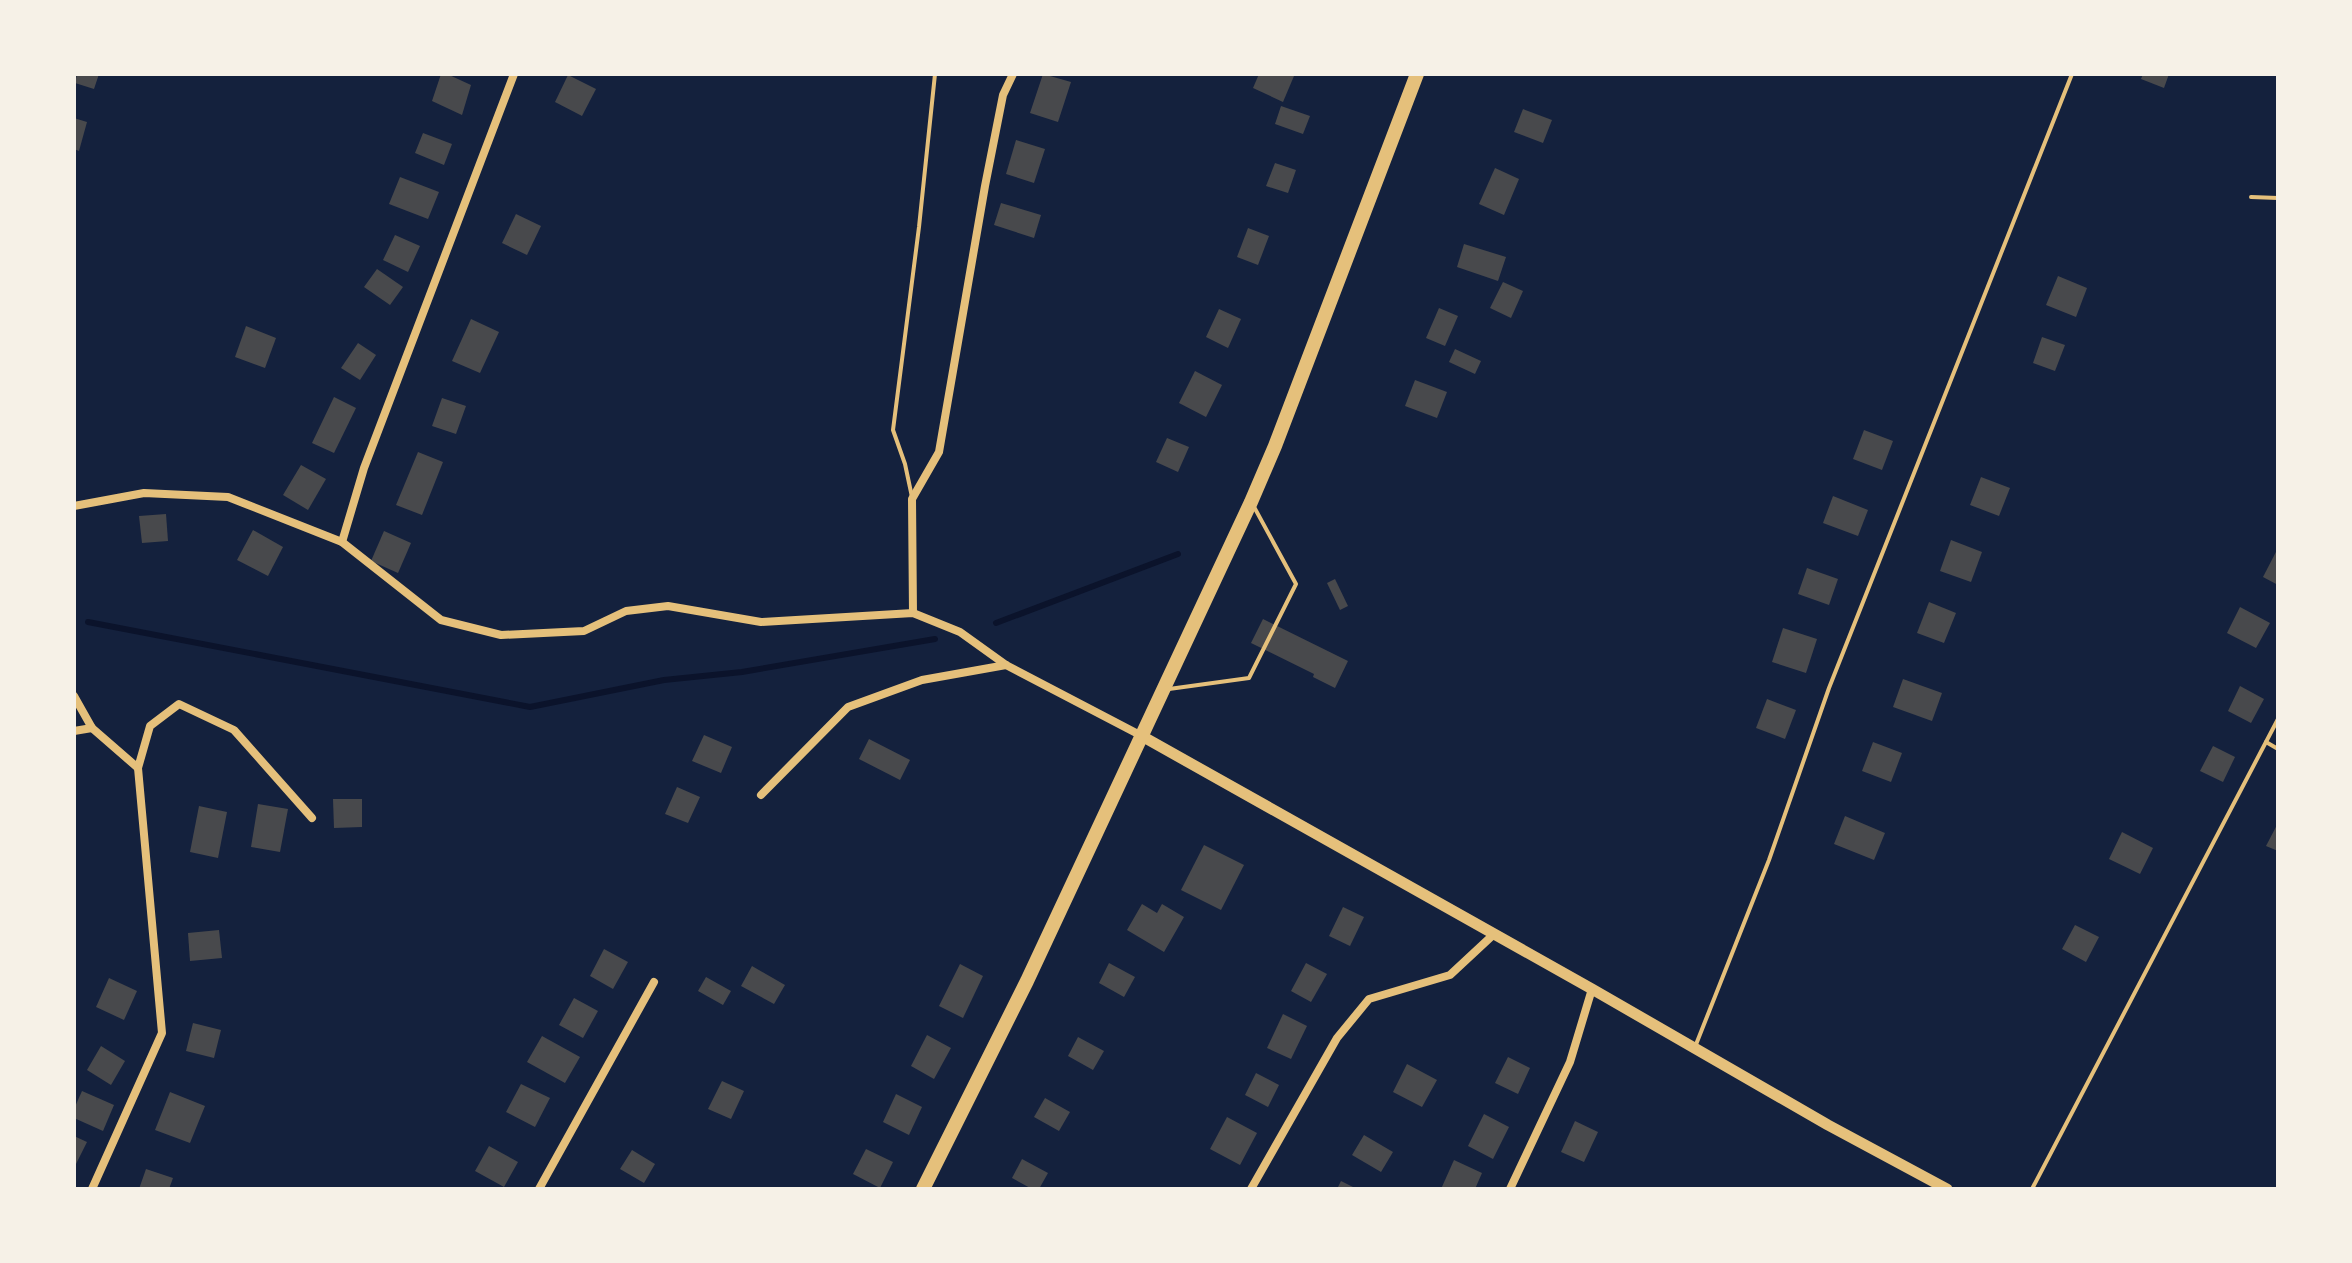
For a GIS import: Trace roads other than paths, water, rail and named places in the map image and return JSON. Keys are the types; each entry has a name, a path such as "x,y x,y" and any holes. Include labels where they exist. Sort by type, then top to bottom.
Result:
{"main road":[{"path":"923,1189 1027,981 1251,502 1417,74"}],"street":[{"path":"342,542 364,468 514,74"},
{"path":"913,613 912,499 939,452 1003,95 1013,74"},
{"path":"74,506 144,493 228,497 342,542 441,620 501,635 584,631 626,611 668,606 761,622 913,613 960,632 1006,665 1140,735 1947,1189"},
{"path":"761,795 848,707 922,680 1006,665"},
{"path":"74,696 92,728 138,768"},
{"path":"92,1189 162,1033 138,768 150,726 179,704 234,730 312,818"},
{"path":"74,731 92,728"},
{"path":"1251,1189 1337,1038 1369,999 1450,975 1493,935"},
{"path":"539,1189 654,982"},
{"path":"1510,1189 1570,1062 1592,989"}],"lane":[{"path":"912,499 905,464 893,430 935,74"},
{"path":"1694,1049 1769,860 1829,688 2072,74"},
{"path":"2251,197 2278,198"},
{"path":"1163,690 1249,678 1296,584 1251,502"},
{"path":"2032,1189 2278,719"},
{"path":"2266,742 2278,749"}],"waterway":[{"path":"996,623 1178,554"},
{"path":"88,622 530,707 664,680 742,672 935,639"}]}
